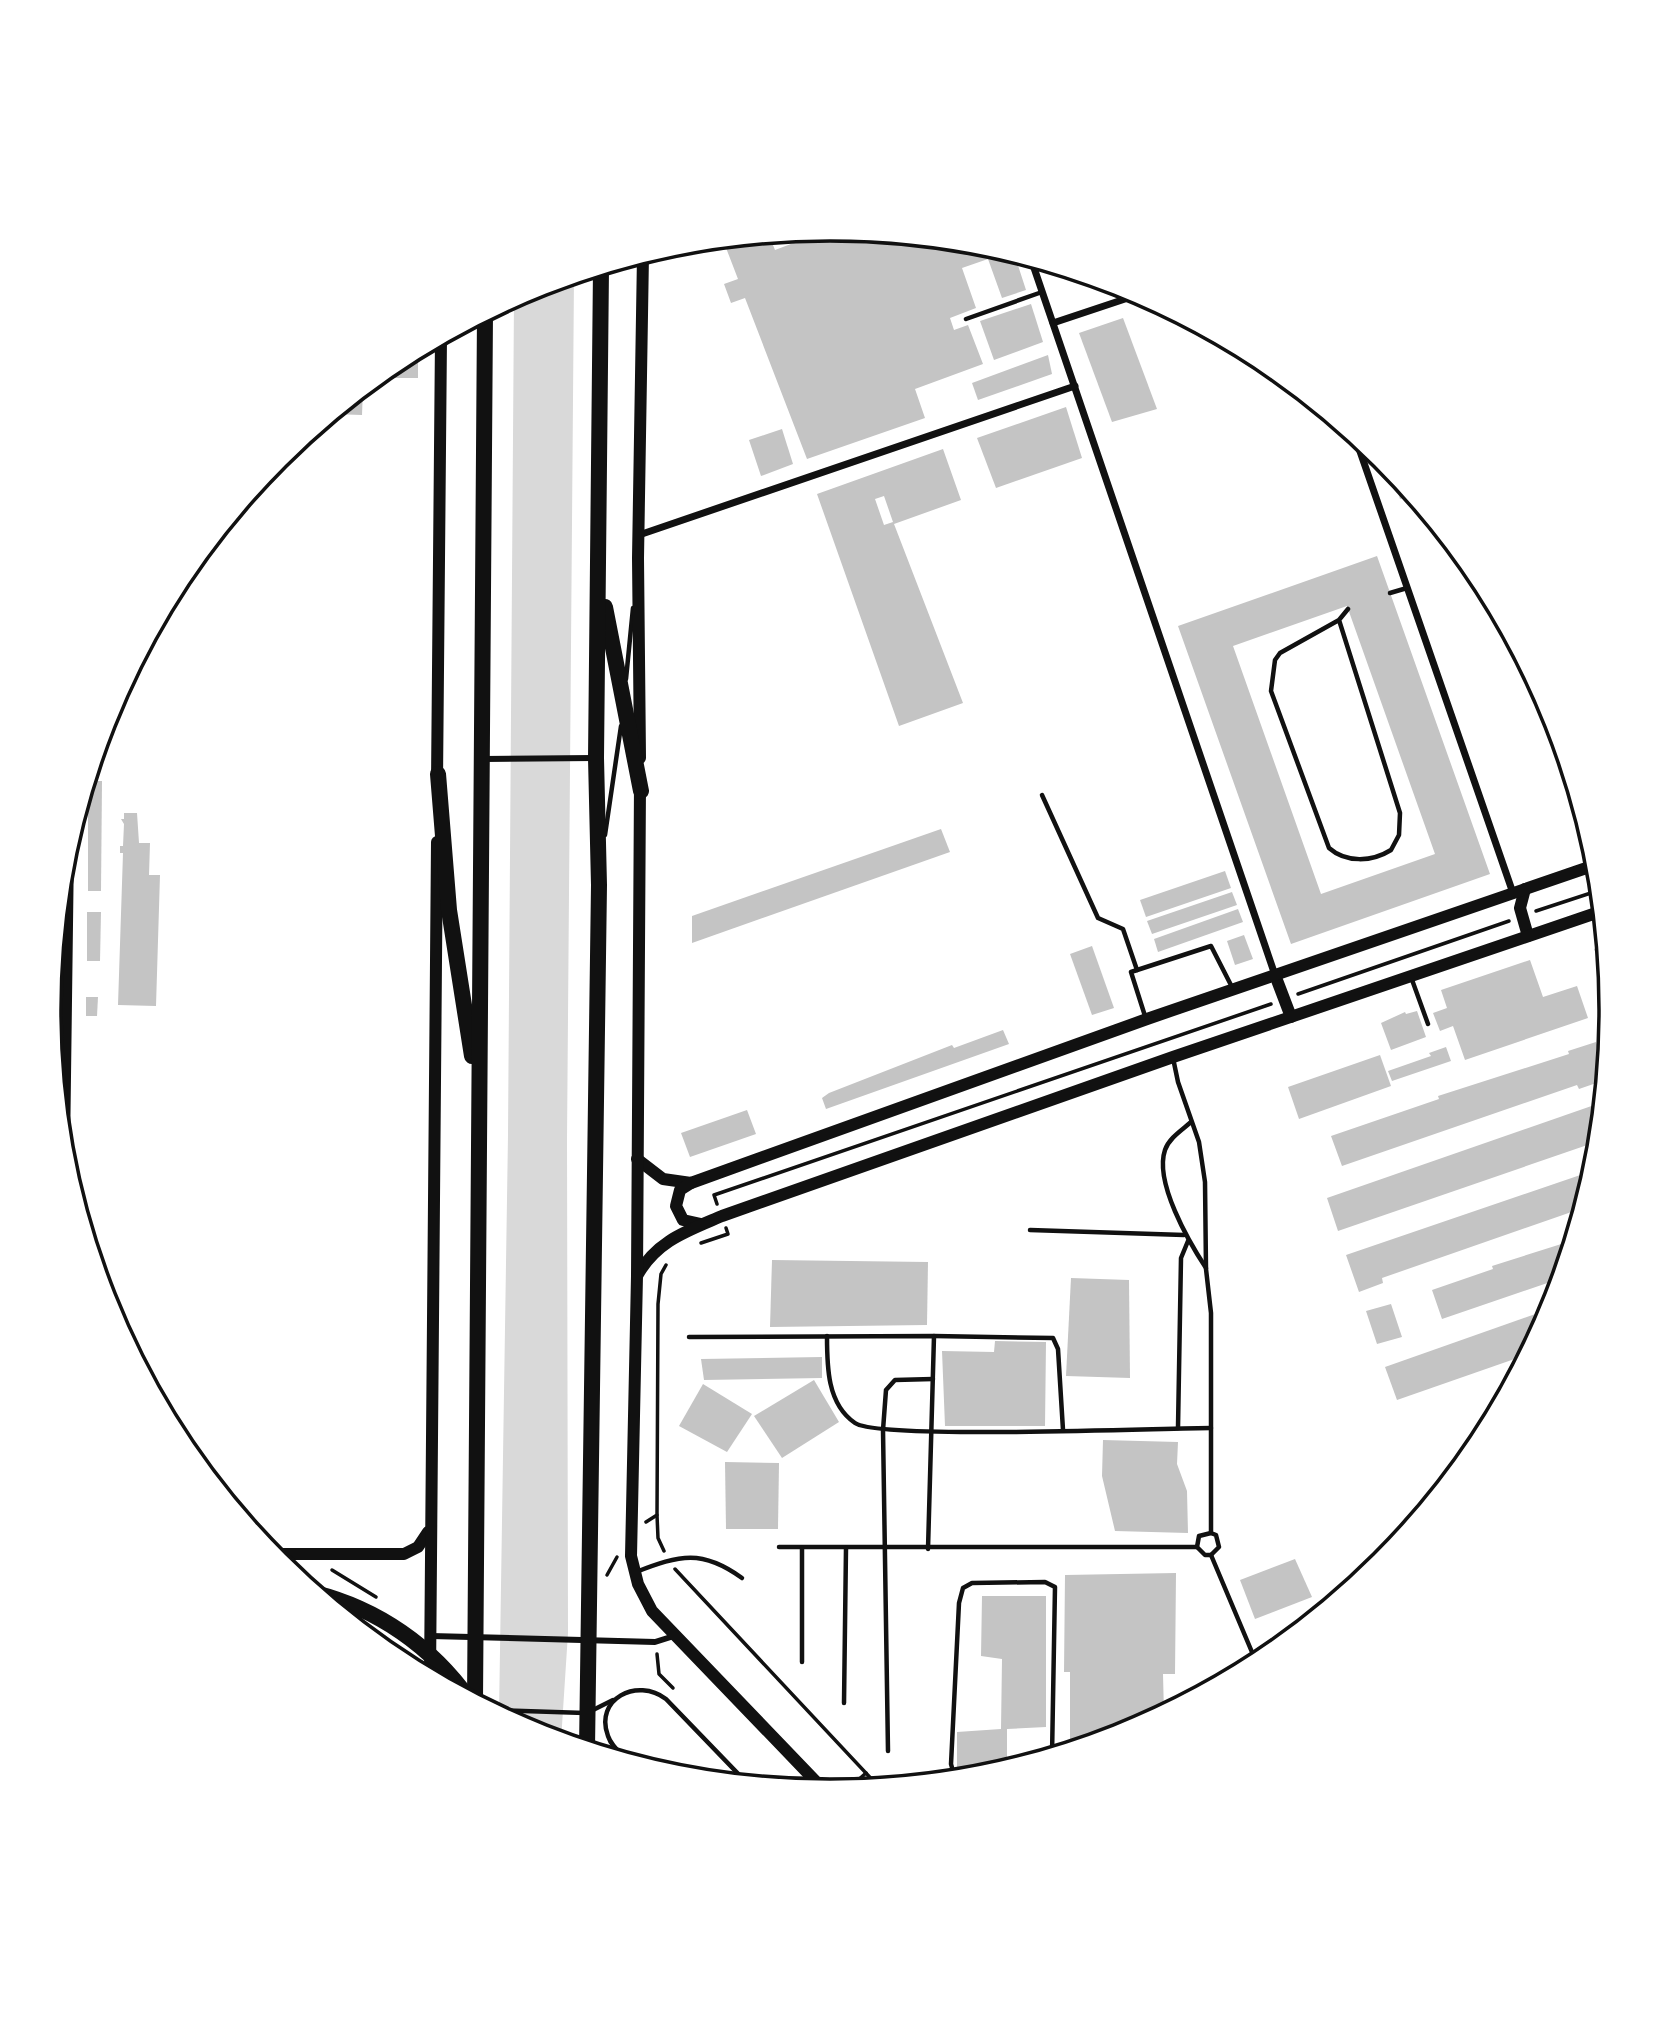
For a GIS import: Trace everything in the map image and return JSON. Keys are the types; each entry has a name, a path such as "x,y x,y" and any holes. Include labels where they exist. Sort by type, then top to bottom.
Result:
{"highway":[{"path":"587,1740 599,885 596,758 601,276"},
{"path":"475,1692 485,324"},
{"path":"598,563 623,711 640,791"},
{"path":"438,774 449,910 465,1021 478,1087"},
{"path":"339,1602 364,1611 406,1634 454,1681"}],"main road":[{"path":"643,264 638,558 640,791 637,1276 631,1533 635,1572 643,1597 674,1636 814,1779"},
{"path":"430,1667 442,347"},
{"path":"702,1224 683,1220 676,1206 680,1190 691,1183 1146,1019 1586,868"},
{"path":"1519,891 1521,916 1528,936"},
{"path":"637,1276 660,1245 702,1224 1173,1057 1593,914"},
{"path":"64,1072 66,931"},
{"path":"1275,975 1291,1017"},
{"path":"638,1159 663,1180 691,1183"},
{"path":"288,1555 404,1554 418,1547 430,1529"}],"street":[{"path":"1035,268 1275,975"},
{"path":"1054,323 1124,299"},
{"path":"639,535 1075,386"},
{"path":"1361,455 1519,891"},
{"path":"482,759 596,758"},
{"path":"429,1636 656,1642 674,1636"}],"lane":[{"path":"966,319 1043,292"},
{"path":"599,885 623,711 638,558"},
{"path":"1390,593 1408,588"},
{"path":"1339,620 1400,813 1399,835 1391,850 1362,860 1342,857 1329,848 1271,691 1275,660 1280,653 1339,620 1348,609"},
{"path":"1042,795 1098,918 1124,929 1138,970"},
{"path":"1146,1019 1129,975 1138,970 1211,946 1233,990"},
{"path":"1411,976 1428,1024"},
{"path":"779,1547 1197,1548 1205,1555 1217,1552 1219,1541 1210,1533 1211,1313 1206,1269 1203,1161 1173,1057"},
{"path":"1191,1122 1170,1140 1164,1151 1164,1169 1178,1224 1206,1269"},
{"path":"1030,1230 1185,1235"},
{"path":"1178,1428 1181,1258 1188,1241"},
{"path":"827,1336 827,1373 838,1401 857,1425 883,1430 931,1431 1211,1428"},
{"path":"928,1549 934,1336"},
{"path":"689,1337 1052,1338 1058,1349 1063,1430"},
{"path":"888,1751 883,1430 886,1390 889,1383 902,1379 933,1379"},
{"path":"1197,1548 1199,1536 1210,1533"},
{"path":"802,1548 802,1662"},
{"path":"844,1703 846,1548"},
{"path":"1212,1555 1253,1653"},
{"path":"635,1572 668,1560 702,1557 714,1560 742,1578"},
{"path":"953,1770 959,1603 963,1588 972,1583 1045,1582 1055,1587 1052,1747"},
{"path":"516,1712 584,1713 641,1688 659,1693 738,1774"},
{"path":"617,1698 607,1713 607,1734 620,1751"}],"path":[{"path":"714,1195 1590,893"},
{"path":"657,1514 658,1538 668,1560 693,1592 871,1778"},
{"path":"325,1568 347,1576 378,1598"},
{"path":"656,1642 659,1674 673,1688"},
{"path":"859,1779 866,1773"}],"shaded area":[{"path":"574,285 567,1140 568,1633 562,1731 499,1704 508,1135 514,310"}],"building":[{"path":"830,241 931,248 1018,264 1026,290 1002,298 988,259 962,268 976,308 950,318 954,330 968,325 983,364 915,389 925,418 807,459 745,298 731,303 724,284 738,279 726,249 772,244 775,250 795,242"},
{"path":"1031,304 1043,342 994,360 980,321"},
{"path":"1123,318 1157,409 1112,422 1079,333"},
{"path":"1048,355 1052,374 978,400 972,383"},
{"path":"418,362 418,378 393,378"},
{"path":"363,400 362,415 344,414"},
{"path":"1066,407 1082,458 996,488 977,438"},
{"path":"782,429 793,464 761,476 749,440"},
{"path":"943,449 961,500 894,524 963,703 899,726 817,494","holes":["884,496 893,522 884,525 875,499"]},
{"path":"1377,556 1490,874 1291,944 1178,626","holes":["1347,606 1435,854 1321,894 1233,646"]},
{"path":"96,781 102,781 101,891 88,891 88,808"},
{"path":"124,813 137,813 139,843 150,843 149,875 160,875 156,1006 118,1005 123,853 120,853 120,846 123,846 124,824 121,819 124,819"},
{"path":"941,829 950,852 692,943 692,916"},
{"path":"1225,871 1231,888 1146,917 1140,900"},
{"path":"1232,892 1237,905 1152,934 1147,921"},
{"path":"1238,909 1243,922 1158,952 1154,939"},
{"path":"87,912 101,912 100,961 87,961"},
{"path":"1244,935 1253,959 1235,965 1227,941"},
{"path":"1092,946 1114,1008 1092,1015 1070,954"},
{"path":"1530,960 1543,997 1577,986 1588,1018 1465,1060 1453,1026 1440,1031 1433,1013 1447,1008 1441,990"},
{"path":"86,997 98,997 97,1016 86,1016"},
{"path":"1417,1011 1426,1037 1391,1050 1381,1023 1405,1012"},
{"path":"1003,1030 1009,1044 826,1109 822,1098 829,1093 952,1045 954,1048"},
{"path":"1596,1042 1598,1049 1596,1083 1579,1089 1577,1085 1342,1166 1331,1136 1439,1099 1438,1096 1569,1054 1568,1051"},
{"path":"1446,1047 1451,1061 1392,1081 1388,1071 1431,1056 1429,1053"},
{"path":"1380,1055 1391,1086 1299,1119 1288,1087"},
{"path":"1594,1105 1588,1145 1338,1231 1327,1198"},
{"path":"747,1110 756,1134 690,1157 681,1133"},
{"path":"1582,1174 1574,1211 1382,1278 1383,1283 1359,1292 1346,1255"},
{"path":"1564,1243 1550,1282 1442,1319 1432,1290 1493,1269 1492,1266"},
{"path":"772,1260 928,1262 927,1325 770,1327"},
{"path":"1071,1278 1129,1280 1130,1378 1066,1376"},
{"path":"1391,1304 1402,1337 1377,1344 1366,1311"},
{"path":"1537,1313 1516,1359 1397,1400 1385,1367"},
{"path":"995,1341 1046,1342 1045,1426 945,1426 942,1351 994,1352"},
{"path":"822,1357 822,1378 704,1380 701,1359"},
{"path":"814,1380 839,1422 782,1458 754,1416"},
{"path":"703,1384 752,1414 727,1452 679,1426"},
{"path":"1103,1440 1178,1442 1177,1464 1187,1491 1188,1533 1115,1531 1102,1476"},
{"path":"725,1462 779,1463 778,1529 726,1529"},
{"path":"1295,1559 1312,1597 1255,1619 1240,1580"},
{"path":"1176,1573 1175,1674 1163,1674 1164,1703 1070,1742 1070,1672 1064,1672 1065,1575"},
{"path":"982,1596 1046,1596 1046,1727 1007,1729 1007,1759 957,1769 957,1732 1001,1729 1002,1659 981,1656"}]}
